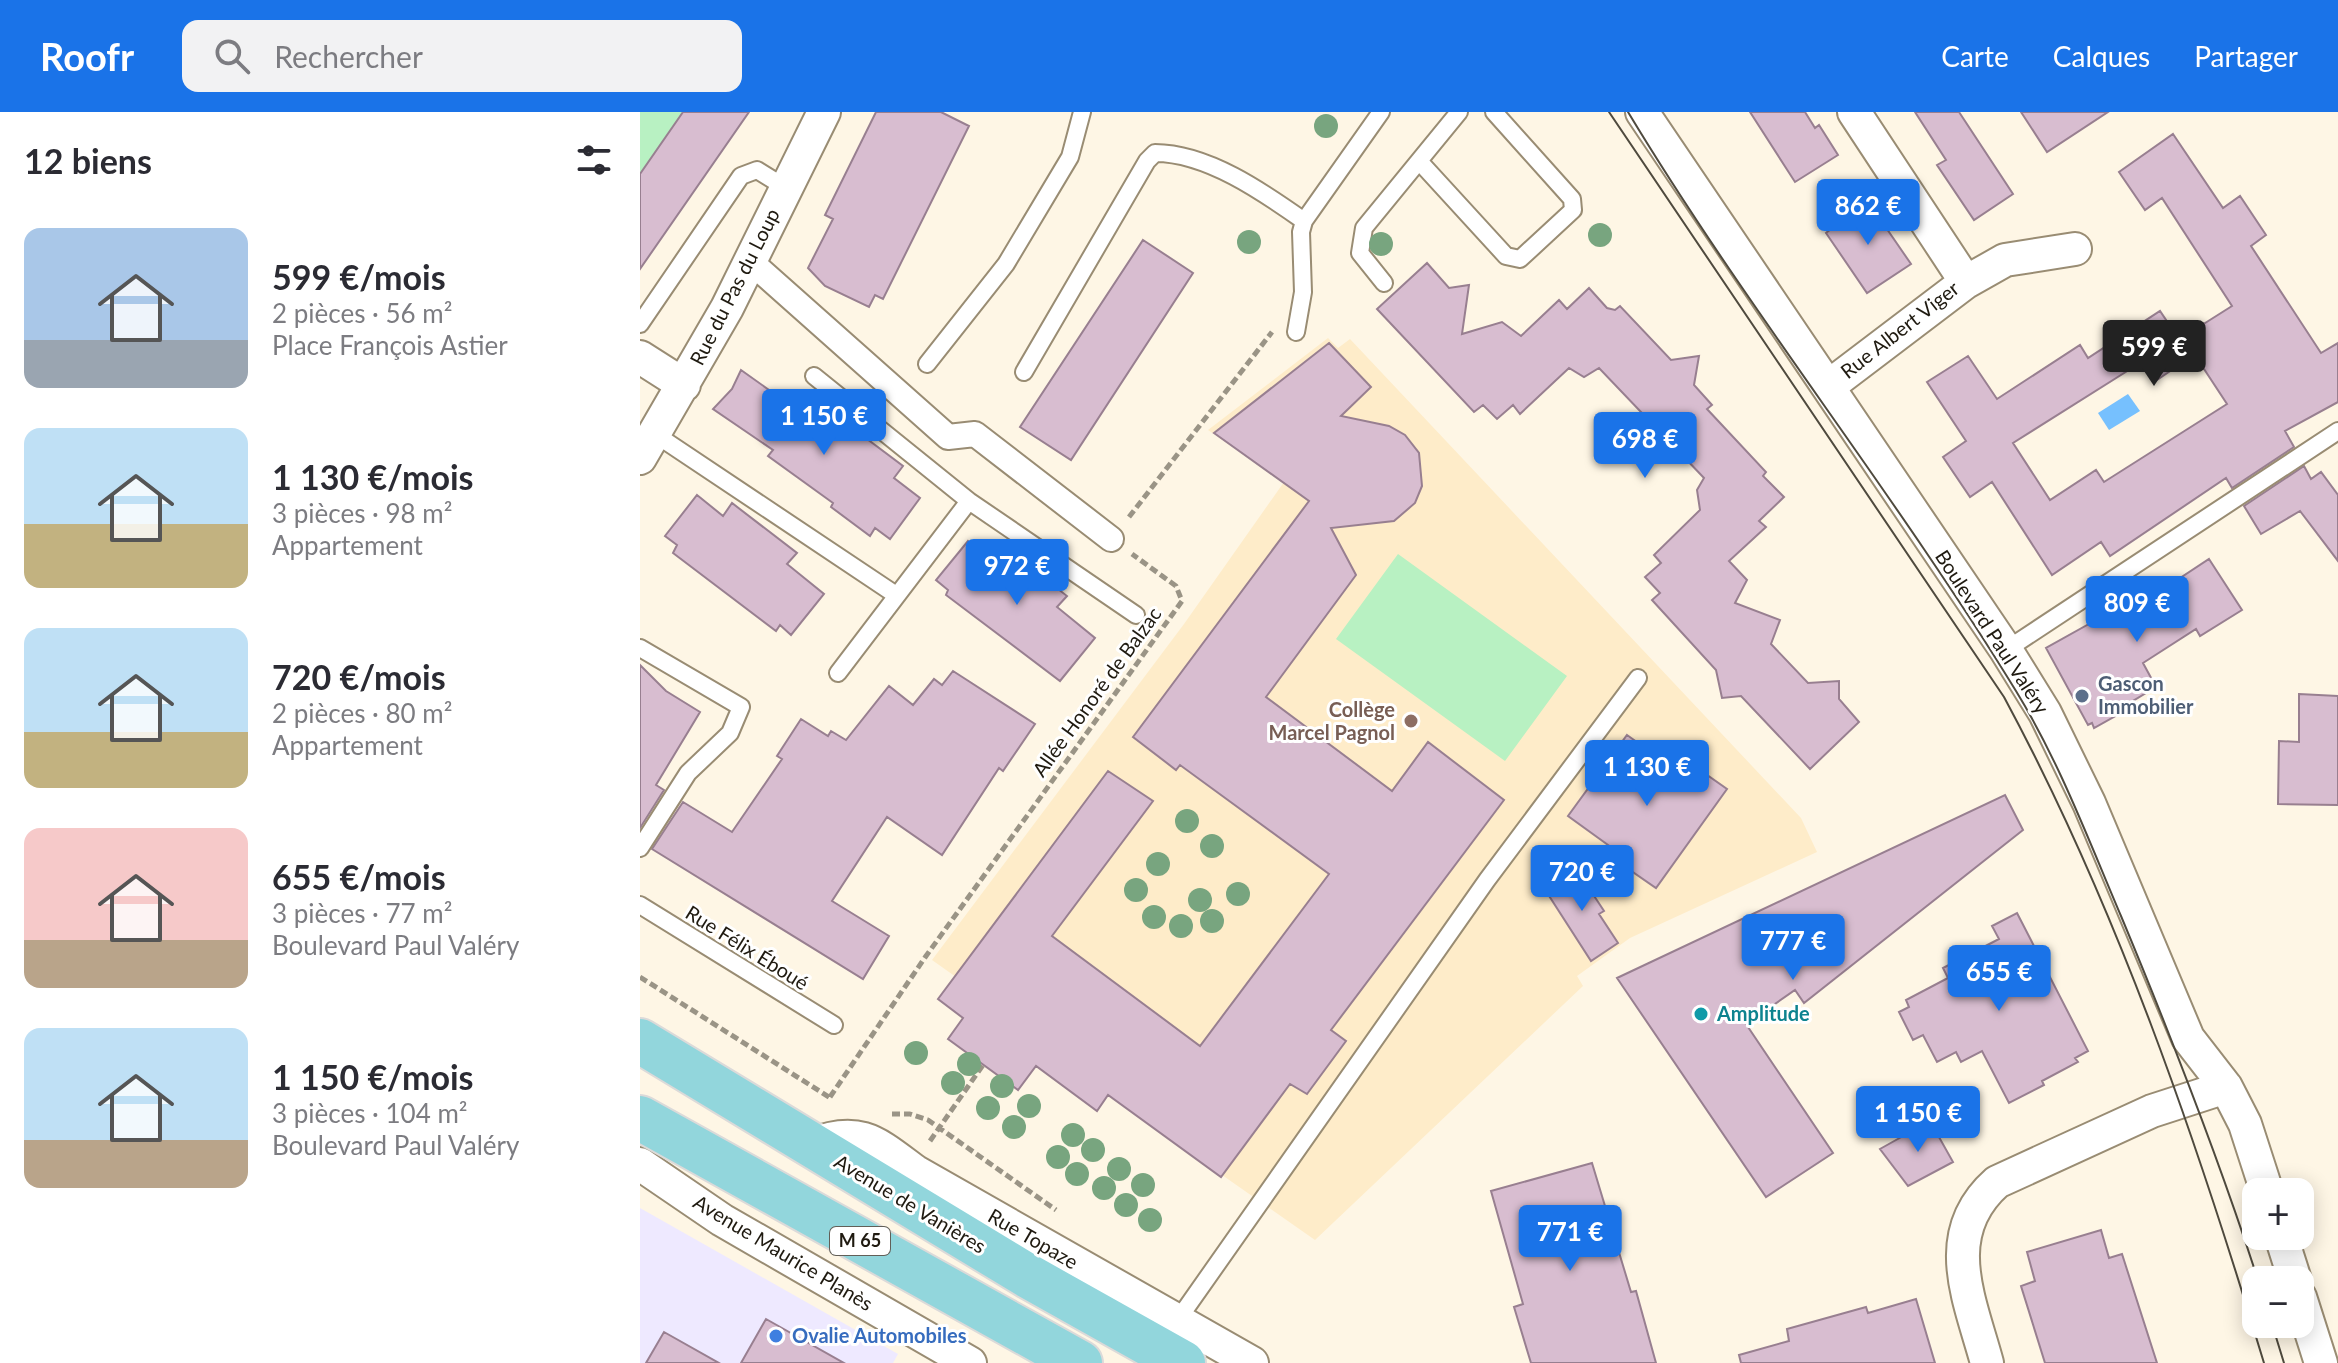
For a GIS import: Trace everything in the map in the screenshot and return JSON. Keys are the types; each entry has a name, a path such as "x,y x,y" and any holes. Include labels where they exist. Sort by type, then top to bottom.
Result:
{"main road":[{"name":"Avenue de Vanières","path":"640,1041 1028,1276 1180,1342"},
{"path":"640,1071 727,1113 811,1145"},
{"name":"M 65","path":"640,1118 1080,1363"}],"street":[{"name":"Rue du Pas du Loup","path":"647,446 751,262 824,112"},
{"name":"Boulevard Paul Valéry","path":"1642,112 1829,386 2045,713 2089,803 2188,1038 2226,1087 2245,1124 2262,1178"},
{"name":"Rue Albert Viger","path":"1829,386 1966,282 1854,112"},
{"path":"1966,282 2019,256 2075,249"},
{"path":"751,262 948,437 975,434 1111,539"},
{"path":"640,357 684,385"},
{"path":"1987,1363 1960,1263 1962,1242 1985,1193 1997,1182 2152,1111 2226,1087"},
{"name":"Rue Topaze","path":"811,1145 835,1135 852,1134 911,1168 1180,1342 1252,1363"},
{"name":"Avenue Maurice Planès","path":"640,1164 722,1220 970,1363"},
{"path":"2313,1338 2321,1363"}],"lane":[{"path":"927,364 1006,264 1070,157 1082,112"},
{"path":"1296,332 1303,292 1301,232 1304,221 1381,112"},
{"path":"1384,283 1360,253 1364,228 1459,112"},
{"path":"1419,161 1506,256 1520,259 1573,210 1572,199 1494,112"},
{"path":"1024,372 1147,161 1155,153 1177,153 1211,166 1304,221"},
{"path":"640,324 741,176 757,170 786,188"},
{"path":"814,376 969,501 1136,615"},
{"path":"2006,650 2338,431"},
{"path":"647,446 896,595"},
{"path":"838,673 969,501"},
{"path":"640,648 741,707 730,733 688,773 640,848"},
{"path":"1180,1342 1487,880 1638,678"},
{"name":"Rue Félix Éboué","path":"640,905 834,1025"}],"path":[{"path":"1111,539 1303,292"},
{"name":"Allée Honoré de Balzac","path":"830,1097 926,956 1182,601 1176,586 1111,539"},
{"path":"640,977 839,1104"},
{"path":"911,1168 983,1065"}],"shaded area":[{"name":"Collège Marcel Pagnol","path":"1328,338 1338,348 1350,339 1801,818 1817,852 1630,938 1577,976 1583,986 1315,1240 1108,1095 1097,1111 1036,1066 1018,1090 948,1039 963,1018 938,999 956,977 932,960 1184,624 1284,482 1208,430"},
{"path":"640,1208 898,1354 893,1363 640,1363"}],"green space":[{"path":"640,112 683,112 640,174"},
{"path":"1398,554 1567,676 1505,761 1336,639"}],"water":[{"path":"2128,394 2140,411 2109,430 2098,413"}],"building":[{"path":"683,112 749,112 640,269 640,174"},
{"path":"876,112 941,112 969,126 883,299 875,295 869,307 825,286 808,268 833,219 825,215"},
{"path":"1750,112 1805,112 1815,128 1819,125 1838,155 1795,182"},
{"path":"1915,112 1959,112 2013,194 1974,220 1937,165 1946,160"},
{"path":"2021,112 2108,112 2047,152"},
{"path":"2173,134 2223,208 2240,196 2266,235 2251,246 2321,353 2338,343 2338,402 2285,431 2294,447 2232,488 2226,478 2110,556 2101,542 2052,575 1992,482 1970,497 1943,457 1966,441 1927,382 1968,356 1997,399 2080,345 2088,358 2160,311 2191,357 2154,382 2140,363 2013,443 2050,500 2096,470 2104,482 2227,404 2183,337 2232,306 2162,198 2145,210 2119,172"},
{"path":"1867,200 1911,264 1867,293 1826,233"},
{"path":"1143,240 1193,273 1071,460 1020,427"},
{"path":"1427,263 1449,288 1469,285 1462,334 1502,322 1521,336 1559,300 1567,309 1589,288 1607,308 1615,310 1620,306 1671,360 1699,356 1694,385 1712,405 1707,409 1766,472 1763,476 1784,497 1759,521 1766,527 1729,561 1747,580 1735,603 1780,620 1771,644 1808,683 1839,681 1839,699 1859,722 1810,769 1741,696 1722,698 1716,670 1652,600 1660,593 1645,577 1661,563 1654,555 1700,510 1697,490 1704,478 1599,368 1584,377 1569,368 1520,414 1513,405 1497,419 1483,405 1474,412 1377,309"},
{"path":"1329,343 1371,387 1341,416 1389,426 1405,435 1419,453 1422,486 1415,503 1394,521 1331,528 1356,575 1266,697 1392,791 1428,742 1504,800 1331,1030 1346,1041 1307,1094 1290,1084 1221,1177 1108,1095 1097,1111 1036,1066 1018,1090 948,1039 963,1018 938,999 1108,771 1153,801 1052,936 1200,1046 1329,874 1180,765 1176,770 1133,737 1309,501 1214,433"},
{"path":"741,370 828,432 839,418 903,466 894,478 920,498 890,539 875,528 870,536 831,507 833,503 768,456 773,450 713,409 732,389"},
{"path":"2304,466 2311,479 2321,472 2338,495 2338,561 2300,511 2261,534 2244,506"},
{"path":"697,495 723,516 732,503 797,553 787,564 824,594 791,635 780,625 776,631 673,553 677,545 665,536"},
{"path":"968,541 991,560 1002,545 1067,596 1057,607 1095,638 1060,681 946,595 948,590 936,580"},
{"path":"2209,559 2242,610 2200,636 2196,629 2143,663 2156,687 2133,701 2135,705 2094,728 2092,723 2088,725 2046,648 2114,610 2122,624 2172,592 2168,586"},
{"path":"640,665 666,691 700,712 656,785 664,790 640,828"},
{"path":"953,671 1035,724 1003,771 999,768 942,855 887,817 832,901 889,936 863,979 652,849 683,802 732,832 782,759 777,756 801,719 828,736 831,731 846,740 889,686 913,705 934,679 942,685"},
{"path":"2299,694 2338,696 2338,805 2278,804 2279,741 2299,742"},
{"path":"1627,735 1665,762 1673,751 1727,789 1656,888 1601,850 1608,845 1568,816"},
{"name":"Amplitude","path":"2005,795 2023,830 1804,1003 1795,990 1746,1024 1833,1153 1766,1197 1617,978"},
{"path":"1575,867 1604,911 1599,914 1618,943 1591,961 1544,888"},
{"path":"2017,913 2088,1051 2075,1058 2078,1062 2042,1081 2044,1085 2009,1103 1982,1051 1961,1062 1956,1052 1937,1062 1923,1035 1913,1040 1899,1012 1909,1007 1906,1000 1948,978 1943,968 1999,939 1992,926"},
{"path":"1930,1121 1953,1162 1908,1186 1880,1149"},
{"path":"1592,1163 1631,1292 1636,1291 1656,1363 1531,1363 1514,1307 1523,1304 1491,1191"},
{"path":"2101,1230 2109,1258 2122,1254 2157,1363 2045,1363 2021,1286 2035,1281 2027,1252"},
{"path":"1916,1299 1935,1363 1741,1363 1739,1355 1789,1341 1787,1329 1866,1307 1868,1313"},
{"name":"Ovalie Automobiles","path":"766,1319 844,1363 741,1363"},
{"path":"664,1332 719,1363 646,1363"}],"tram line":[{"path":"1609,112 2004,697 2045,777 2118,940 2181,1107 2264,1363"},
{"path":"1628,112 1722,259 1970,617 2032,718 2073,802 2158,1006 2253,1266"},
{"path":"2276,1338 2284,1363"}],"place":[{"name":"Gascon Immobilier","path":"2082,696"},
{"name":"Collège Marcel Pagnol","path":"1411,721"},
{"name":"Amplitude","path":"1701,1014"},
{"name":"Ovalie Automobiles","path":"776,1336"}]}
